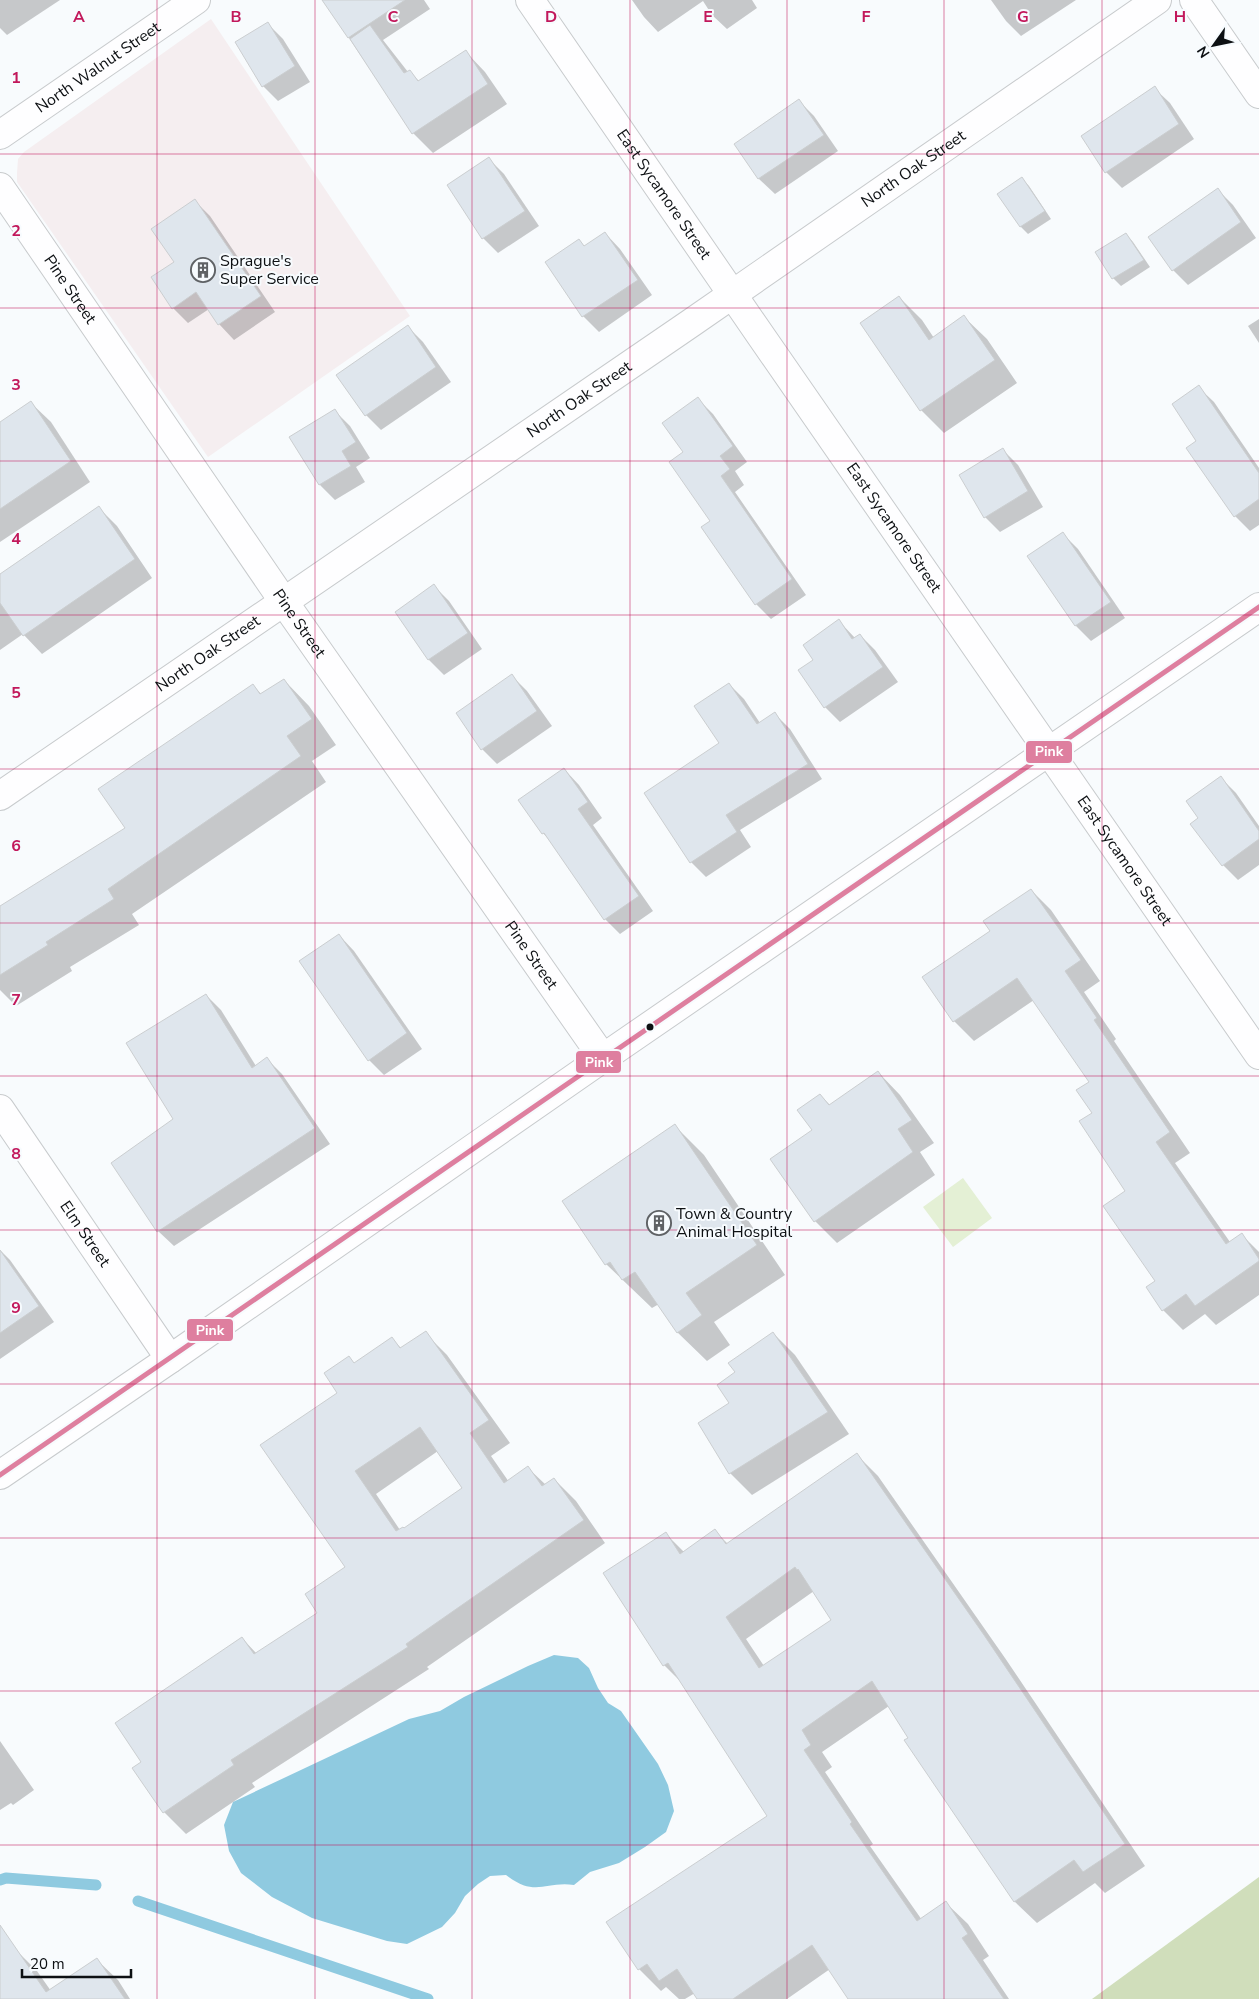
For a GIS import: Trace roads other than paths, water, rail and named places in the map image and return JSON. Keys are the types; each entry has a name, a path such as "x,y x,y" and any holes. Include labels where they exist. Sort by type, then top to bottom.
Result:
{"street":[{"name":"North Walnut Street","path":"0,135 196,0"},
{"name":"East Sycamore Street","path":"530,0 732,295 1259,1055"},
{"name":"North Oak Street","path":"0,796 732,295 1157,0"},
{"path":"1194,0 1259,94"},
{"name":"Pine Street","path":"0,187 284,602 603,1058"},
{"path":"0,1475 1259,607"},
{"name":"Elm Street","path":"0,1109 170,1359"}],"water":[{"path":"554,1655 578,1658 589,1668 598,1688 608,1703 621,1711 658,1764 668,1785 674,1811 666,1832 645,1847 619,1863 590,1872 574,1885 533,1887 516,1882 506,1875 490,1876 465,1896 455,1913 442,1927 407,1944 387,1941 312,1918 272,1897 241,1873 229,1851 224,1825 233,1802 409,1719 440,1711 464,1697"}],"waterway":[{"path":"0,1880 6,1878 96,1885"},
{"path":"138,1901 428,1999"}],"place":[{"name":"Sprague's Super Service","path":"203,270"},
{"name":"Town & Country Animal Hospital","path":"659,1223"}]}
